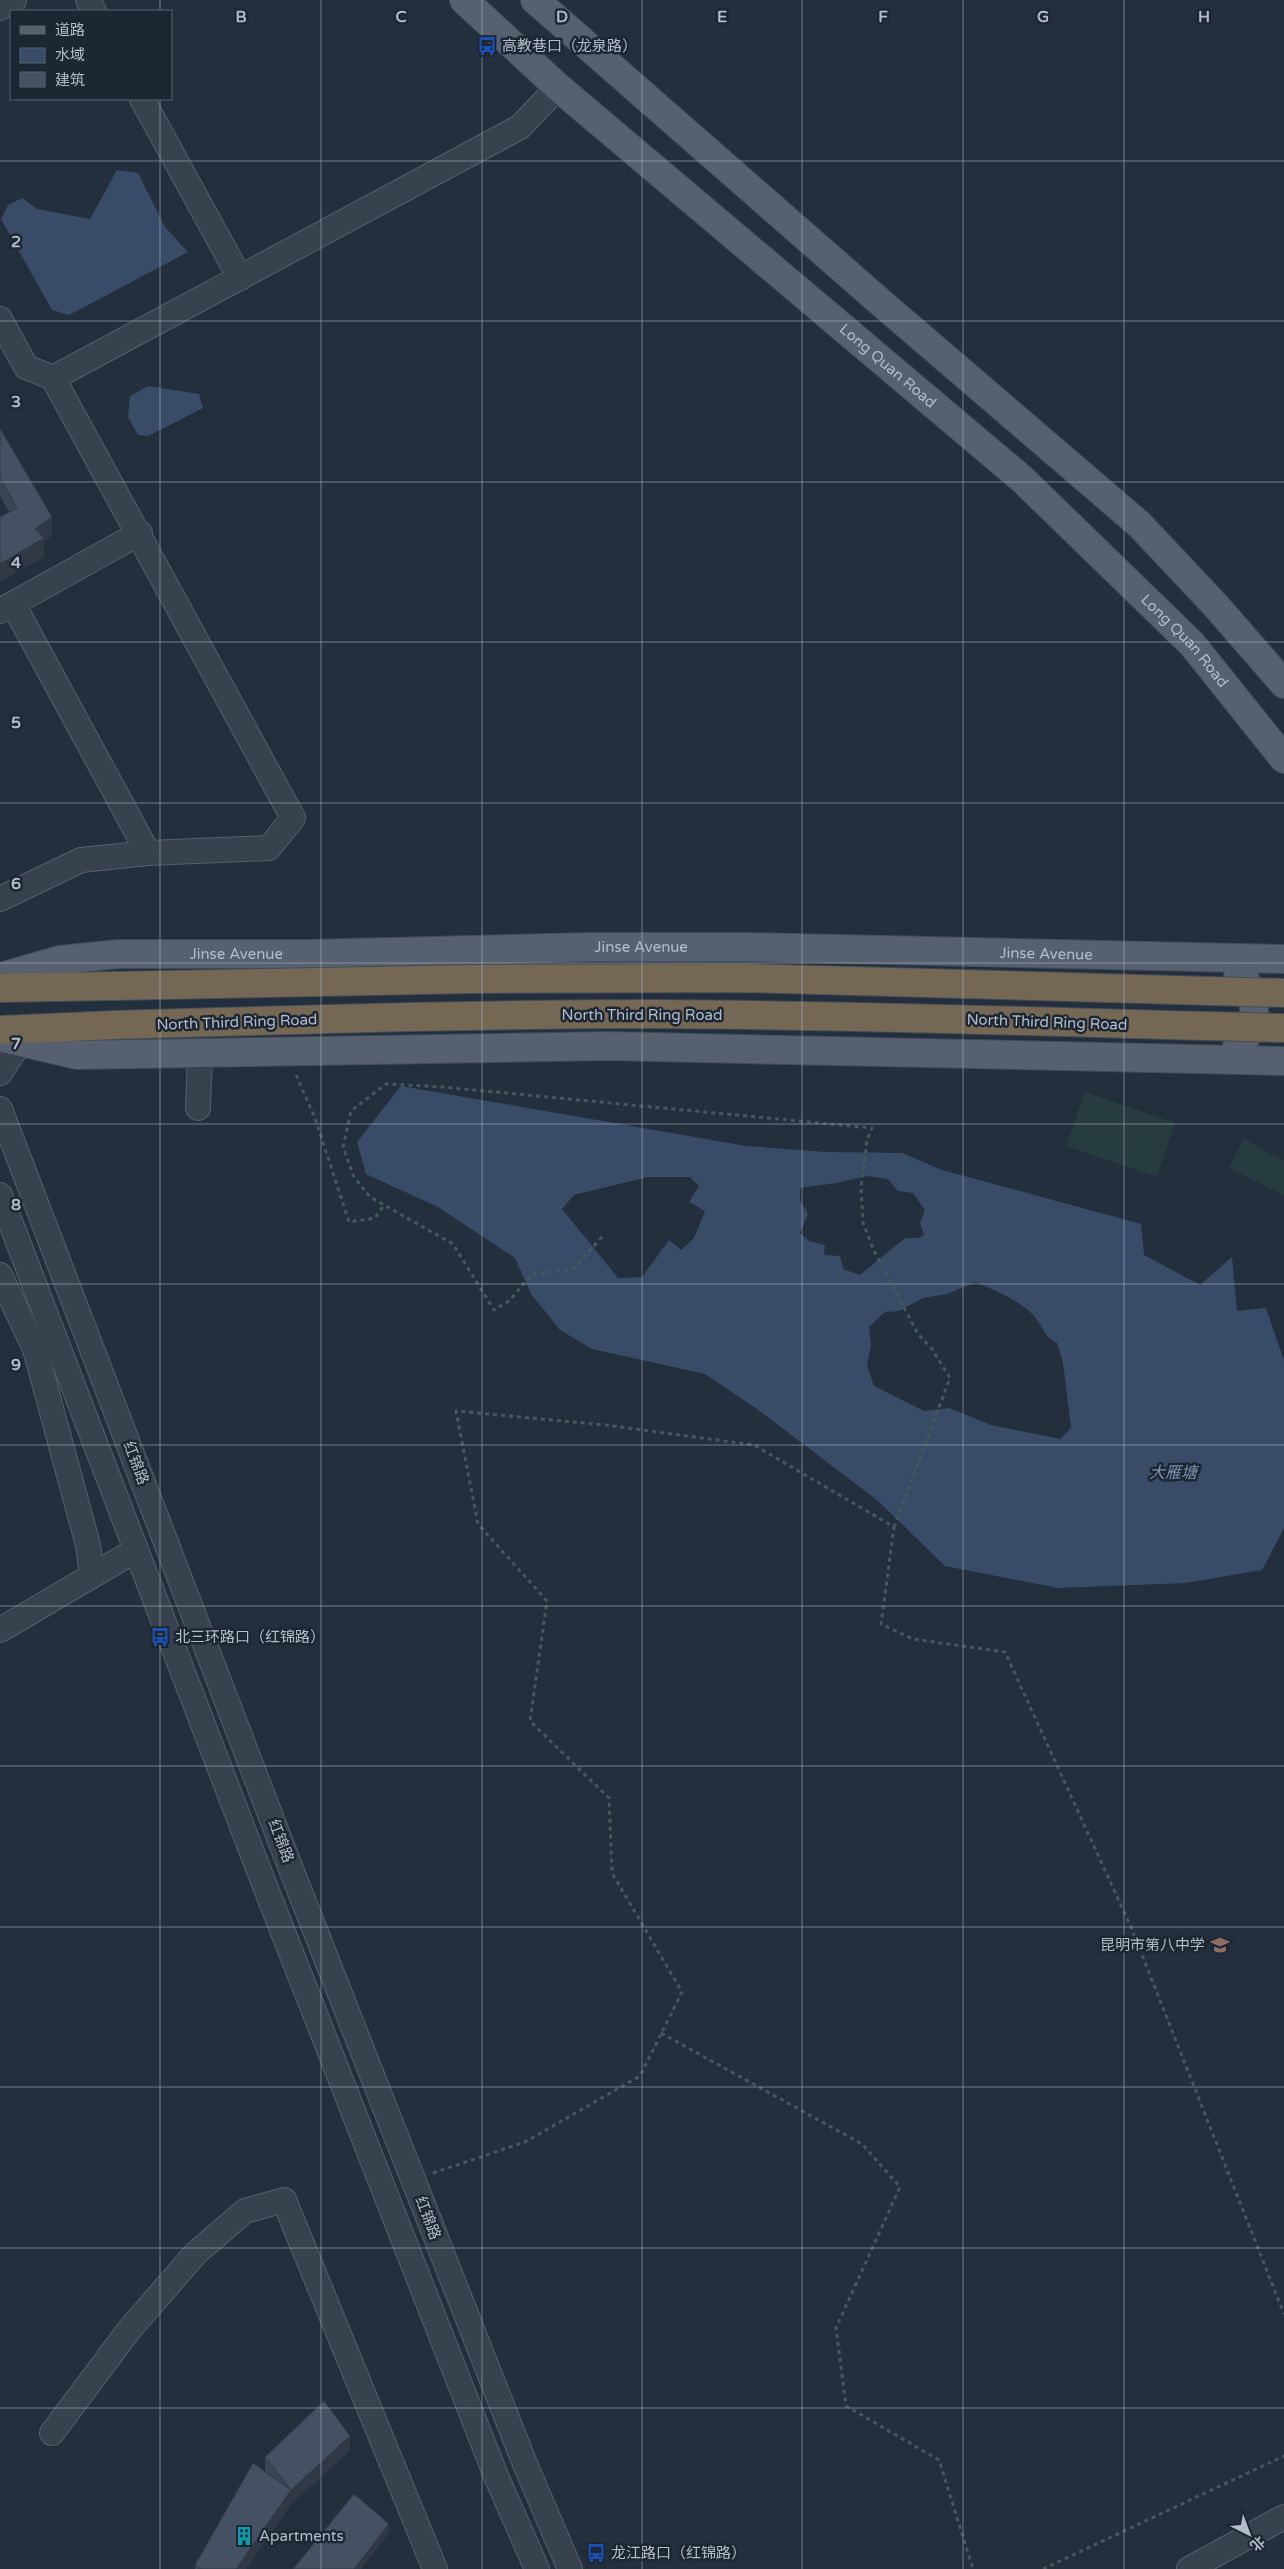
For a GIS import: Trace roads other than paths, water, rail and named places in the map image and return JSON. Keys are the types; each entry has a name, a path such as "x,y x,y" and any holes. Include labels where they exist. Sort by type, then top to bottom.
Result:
{"highway":[{"path":"0,988 473,979 748,978 1284,993"},
{"name":"North Third Ring Road","path":"0,1030 115,1025 400,1018 654,1014 830,1016 1284,1028"}],"main road":[{"name":"Long Quan Road","path":"464,0 558,87 1022,479 1192,644 1284,759"},
{"path":"535,0 872,295 1140,525 1217,607 1284,684"},
{"name":"Jinse Avenue","path":"0,977 60,960 125,954 308,954 591,947 746,948 1284,959"},
{"path":"1220,1059 1246,1040 1256,1010 1247,979 1222,959"},
{"path":"12,1041 77,1055 608,1046 1284,1061"}],"street":[{"path":"0,8 14,0"},
{"path":"53,378 520,127 558,87"},
{"path":"143,100 240,278"},
{"path":"0,319 26,367 53,378 140,534 293,818 269,848 148,853 80,860 0,899"},
{"path":"140,534 7,607 148,853"},
{"path":"0,1073 9,1058 12,1041 61,1027"},
{"path":"198,1108 200,1053"},
{"name":"红锦路","path":"0,1109 413,2180 525,2464 570,2569"},
{"name":"红锦路","path":"0,1195 376,2171 496,2476 537,2569"},
{"path":"0,1275 35,1349 86,1535 92,1576"},
{"path":"0,1630 136,1550"},
{"path":"52,2433 129,2330 196,2253 245,2211 284,2200 434,2569"},
{"path":"1189,2569 1284,2517"}],"water":[{"path":"117,170 138,173 165,227 188,252 69,315 52,310 1,219 8,205 22,198 37,209 90,219"},
{"path":"148,386 199,394 203,408 148,436 138,435 128,417 130,396"},
{"name":"大雁塘","path":"401,1086 746,1146 825,1152 902,1153 942,1170 1141,1224 1144,1255 1200,1285 1232,1257 1237,1311 1266,1308 1284,1361 1284,1528 1262,1570 1185,1583 1058,1588 945,1566 877,1500 757,1409 705,1374 592,1349 560,1330 531,1294 515,1258 438,1207 366,1174 357,1142","holes":["867,1176 888,1179 898,1191 913,1193 925,1210 920,1223 924,1235 919,1238 905,1238 860,1275 843,1269 840,1256 824,1255 825,1245 809,1241 800,1233 808,1214 800,1201 800,1188","648,1177 690,1177 699,1186 689,1202 705,1211 694,1238 681,1250 669,1240 642,1277 618,1278 562,1209 574,1195","976,1282 983,1285 1025,1308 1037,1320 1047,1335 1057,1343 1063,1362 1071,1428 1060,1439 991,1425 949,1408 924,1411 874,1386 867,1366 871,1344 869,1327 885,1312 899,1311 923,1298 947,1294"]}],"place":[{"name":"高教巷口（龙泉路）","path":"487,46"},
{"name":"北三环路口（红锦路）","path":"160,1637"},
{"name":"昆明市第八中学","path":"1220,1945"},
{"name":"Apartments","path":"244,2536"},
{"name":"龙江路口（红锦路）","path":"596,2553"}]}
